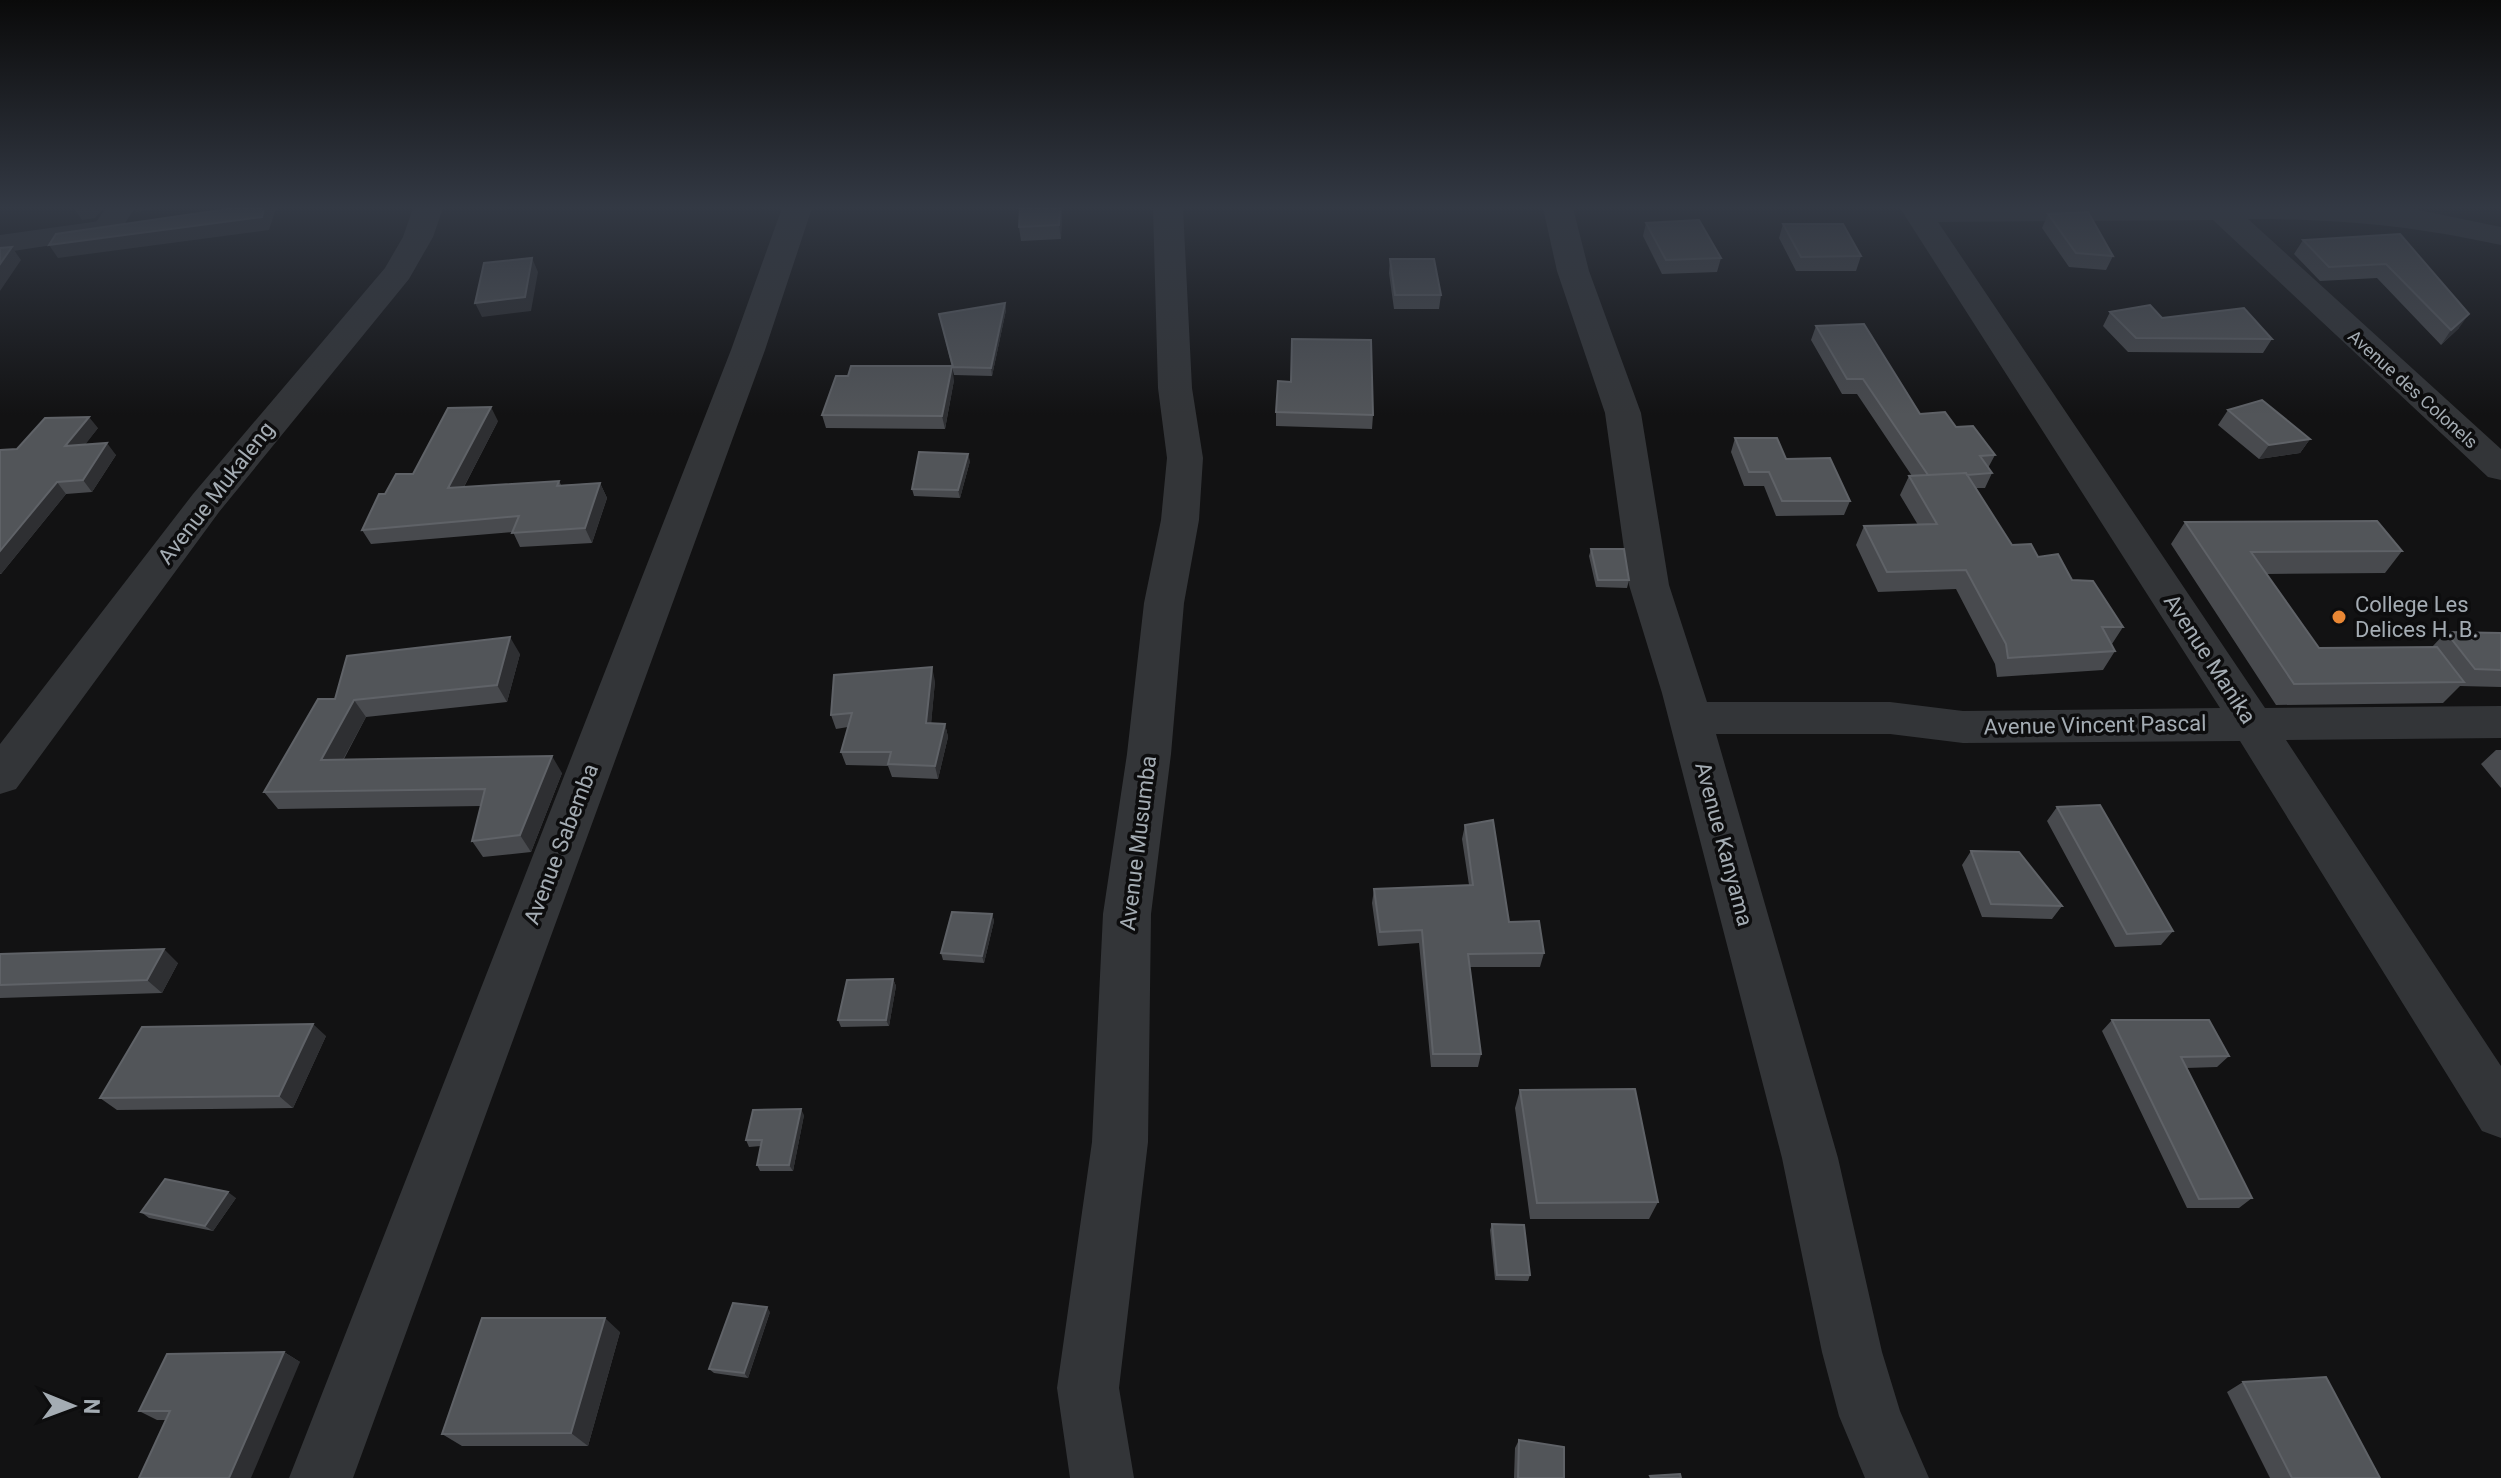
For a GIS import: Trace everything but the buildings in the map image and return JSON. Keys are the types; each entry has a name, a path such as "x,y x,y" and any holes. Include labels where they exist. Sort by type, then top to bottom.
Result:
{"street":[{"name":"Avenue Mukaleng","path":"0,777 206,503 394,277"},
{"name":"Avenue Sabemba","path":"321,1478 772,277"},
{"name":"Avenue Musumba","path":"1102,1478 1088,1388 1120,1142 1127,914 1149,754 1164,603 1180,520 1185,458 1175,388 1171,277"},
{"name":"Avenue Kanyama","path":"1575,277 1623,413 1649,585 1689,718 1810,1158 1852,1352 1870,1416 1897,1478"},
{"name":"Avenue Manika","path":"1959,277 2252,723 2501,1113"},
{"name":"Avenue des Colonels","path":"2293,277 2501,469"},
{"name":"Avenue Vincent Pascal","path":"1689,718 1890,718 1963,727 2501,722"}],"place":[{"name":"College Les Delices H. B.","path":"2339,617"}]}
